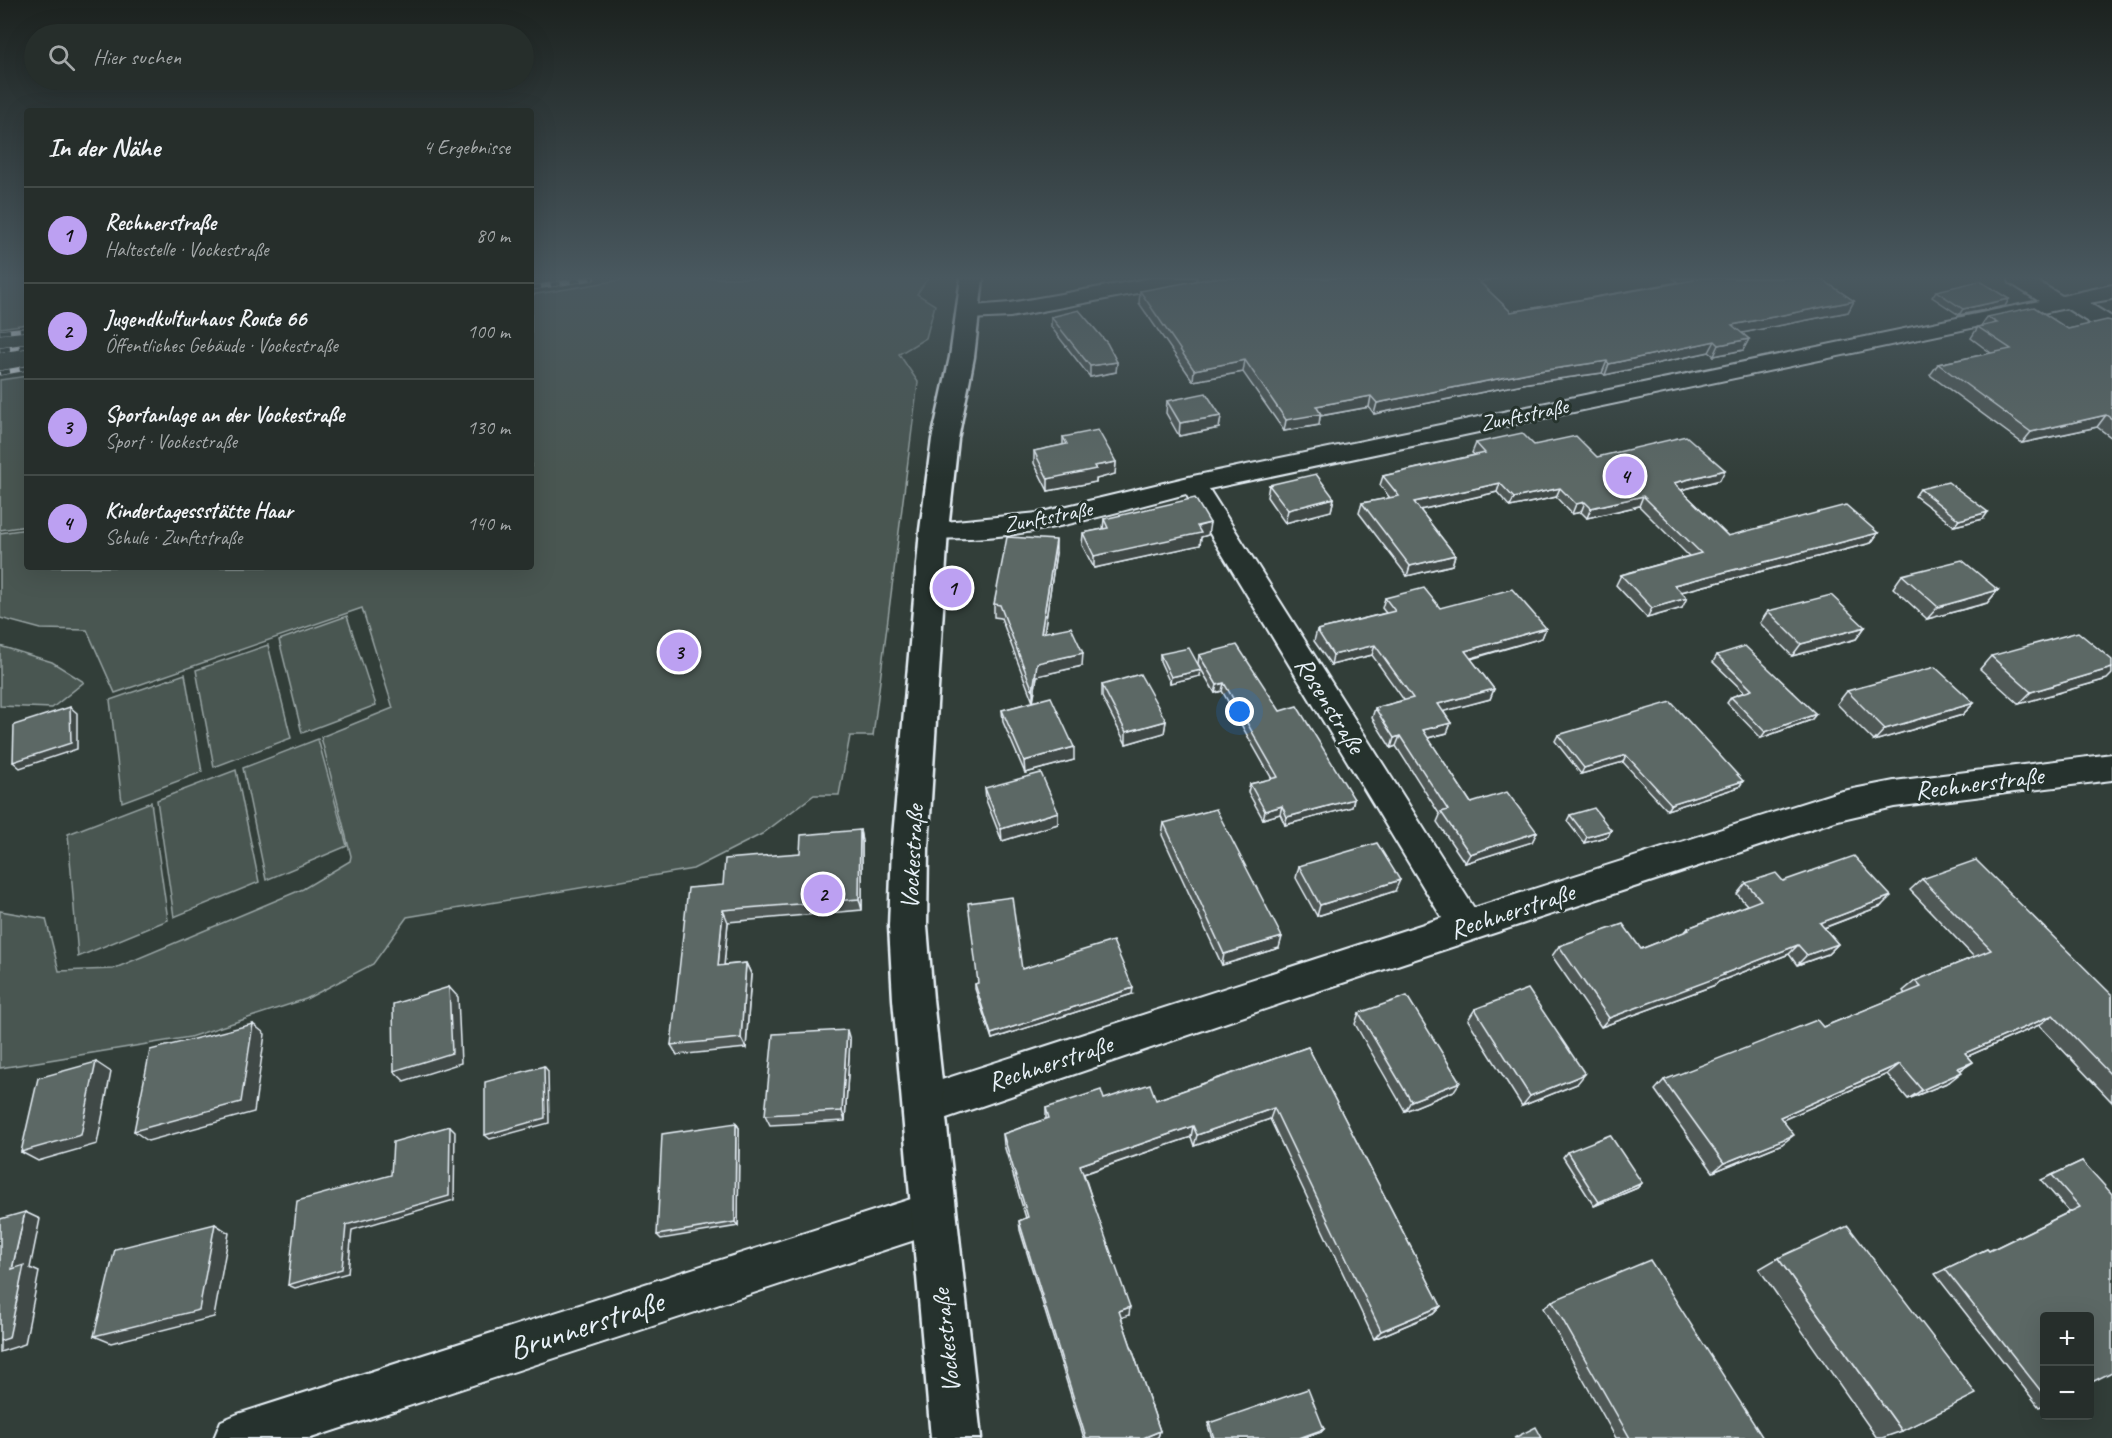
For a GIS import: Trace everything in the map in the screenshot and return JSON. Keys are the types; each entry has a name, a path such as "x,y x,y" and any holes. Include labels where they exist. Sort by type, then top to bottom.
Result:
{"main road":[{"name":"Vockestraße","path":"956,1438 933,1213 908,926 910,848 934,530 945,439 964,345"}],"street":[{"name":"Zunftstraße","path":"934,530 990,528 1038,522 1193,484 1857,345"},
{"name":"Rosenstraße","path":"1193,484 1467,926"},
{"name":"Rechnerstraße","path":"923,1106 1838,806 1894,794 2112,766"},
{"name":"Brunnerstraße","path":"238,1438 933,1213"}],"shaded area":[{"path":"534,345 914,345 899,354 918,382 873,736 850,736 839,795 814,795 762,834 693,869 407,917 373,964 306,999 190,1037 0,1068 0,911 46,919 59,971 113,969 303,889 350,861 351,856 321,737 393,708 362,608 115,693 87,630 41,629 0,618 0,533 24,529 24,570 534,570"},
{"path":"24,376 24,526 0,530 0,380"},
{"path":"347,616 376,705 302,733 279,640"},
{"path":"268,645 291,738 214,767 196,670"},
{"path":"0,646 52,662 84,682 52,708 0,706"},
{"path":"185,674 202,772 122,802 110,700"},
{"path":"318,739 347,846 266,880 243,768"},
{"path":"236,770 259,882 174,917 157,800"},
{"path":"151,802 168,920 78,957 68,834"}],"building":[{"path":"1073,345 1108,345 1117,362 1090,366"},
{"path":"1177,345 1696,345 1609,364 1607,361 1532,372 1377,403 1371,396 1316,406 1321,414 1286,420 1245,360 1194,370"},
{"path":"2005,345 2112,345 2112,419 2106,415 2031,432 1938,364 2011,349"},
{"path":"1206,393 1221,416 1180,423 1167,401"},
{"path":"1098,430 1116,462 1094,466 1096,469 1048,479 1034,451 1067,444 1063,437"},
{"path":"1522,433 1534,445 1576,436 1597,457 1686,436 1725,470 1674,483 1728,536 1846,505 1878,533 1674,585 1687,598 1652,608 1621,575 1701,553 1643,496 1591,508 1585,502 1576,504 1560,488 1514,498 1500,483 1414,502 1455,555 1410,566 1362,503 1399,496 1383,476 1485,453 1476,443"},
{"path":"1316,474 1334,498 1288,510 1269,485"},
{"path":"1948,482 1988,512 1959,520 1920,489"},
{"path":"1195,498 1210,523 1197,526 1201,533 1094,556 1083,533 1108,528 1104,519"},
{"path":"1007,537 1056,540 1041,633 1071,627 1083,653 1037,663 1033,691 1000,605 994,604"},
{"path":"1962,560 1998,590 1938,607 1902,575"},
{"path":"1424,588 1440,608 1512,589 1546,628 1465,651 1494,689 1438,704 1451,723 1423,730 1471,803 1507,792 1537,832 1470,854 1441,812 1448,810 1400,736 1394,738 1375,708 1413,698 1375,645 1333,655 1317,630 1395,611 1385,598"},
{"path":"1831,595 1865,627 1801,644 1768,611"},
{"path":"2078,632 2112,660 2112,668 2031,692 1991,656"},
{"path":"1237,645 1280,711 1297,706 1354,799 1287,817 1282,806 1265,811 1250,784 1278,777 1224,683 1217,685 1199,655"},
{"path":"1745,646 1816,714 1765,732 1731,697 1752,690 1717,655"},
{"path":"1189,648 1201,670 1171,677 1160,654"},
{"path":"1935,667 1974,703 1885,729 1847,691"},
{"path":"1140,674 1166,721 1126,732 1102,685"},
{"path":"1051,697 1074,747 1024,761 1002,710"},
{"path":"1671,702 1743,781 1671,804 1626,755 1584,768 1558,735"},
{"path":"70,707 71,743 13,762 14,725"},
{"path":"1041,773 1058,812 1001,829 985,788"},
{"path":"1594,808 1611,830 1587,837 1570,815"},
{"path":"1216,809 1282,937 1224,954 1164,823"},
{"path":"860,830 859,899 723,910 718,966 746,963 741,1038 671,1045 688,888 723,885 725,859 800,853 801,835"},
{"path":"1377,843 1400,880 1320,905 1299,866"},
{"path":"1854,856 1891,896 1820,923 1838,944 1807,955 1798,945 1609,1018 1559,946 1623,924 1641,949 1761,900 1746,883 1776,873 1783,881"},
{"path":"1976,860 2112,995 2112,1076 2053,1015 1965,1053 1973,1062 1958,1068 1962,1072 1922,1090 1900,1064 1780,1117 1794,1135 1724,1163 1664,1080 1817,1020 1823,1027 1921,987 1915,981 1991,950 1922,879"},
{"path":"1012,897 1022,969 1113,941 1133,988 991,1034 975,984 978,983 968,903"},
{"path":"449,987 452,1053 394,1071 393,1004"},
{"path":"1528,989 1585,1074 1530,1096 1475,1009"},
{"path":"1407,996 1460,1082 1411,1101 1359,1013"},
{"path":"253,1024 241,1102 134,1131 150,1050"},
{"path":"847,1030 842,1111 765,1115 773,1034"},
{"path":"1308,1047 1441,1306 1381,1331 1274,1108 1197,1135 1193,1126 1080,1165 1130,1307 1119,1311 1160,1431 1143,1438 1086,1438 1019,1221 1028,1217 1003,1134 1049,1118 1046,1108 1101,1090 1104,1099 1150,1084 1156,1100"},
{"path":"96,1062 81,1135 21,1152 38,1078"},
{"path":"544,1066 545,1118 485,1135 485,1082"},
{"path":"736,1123 735,1222 657,1235 662,1134"},
{"path":"450,1126 449,1196 346,1225 342,1269 288,1285 297,1201 391,1175 393,1142"},
{"path":"1610,1135 1642,1183 1599,1202 1567,1152"},
{"path":"2082,1161 2112,1194 2112,1372 2094,1381 2094,1312 2040,1312 2040,1390 1945,1269 1987,1249 1989,1251 2080,1207 2052,1175"},
{"path":"25,1212 12,1269 24,1265 9,1338 0,1341 0,1219"},
{"path":"215,1224 199,1310 94,1336 115,1249"},
{"path":"1848,1226 1976,1394 1902,1431 1778,1258"},
{"path":"1650,1260 1763,1438 1630,1438 1552,1301"},
{"path":"1308,1389 1324,1429 1299,1438 1214,1438 1209,1423"},
{"path":"1536,1427 1542,1438 1514,1438"}],"railway":[{"path":"0,350 24,346"},
{"path":"0,373 24,369"}],"place":[{"name":"Kindertagessstätte Haar","path":"1625,476"},
{"name":"Rechnerstraße","path":"952,588"},
{"name":"Sportanlage an der Vockestraße","path":"679,652"},
{"name":"Jugendkulturhaus Route 66","path":"823,894"}]}
